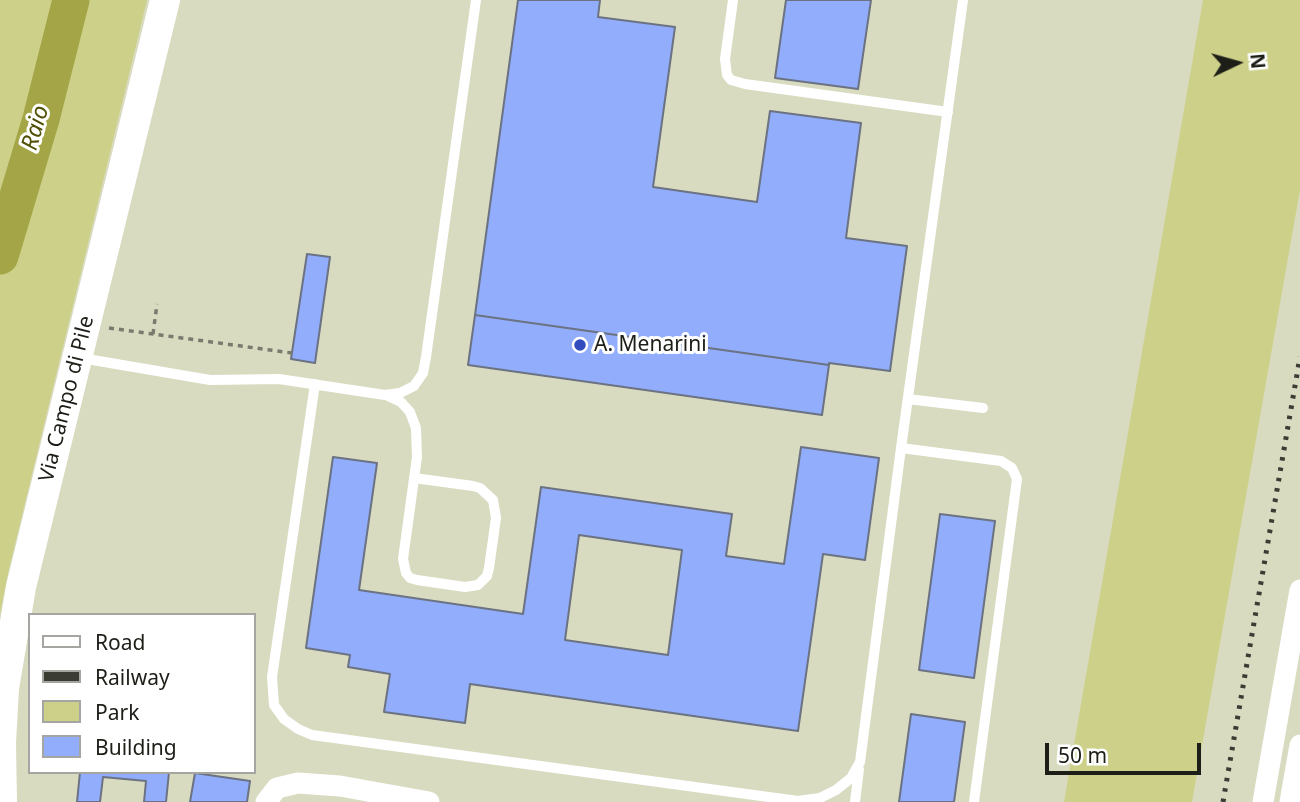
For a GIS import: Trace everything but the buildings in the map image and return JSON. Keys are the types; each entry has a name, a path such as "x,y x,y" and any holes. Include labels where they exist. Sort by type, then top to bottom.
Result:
{"main road":[{"name":"Via Campo di Pile","path":"2,802 2,716 10,648 22,587 166,0"}],"street":[{"path":"1263,802 1300,590"},
{"path":"1290,802 1300,745"},
{"path":"266,802 277,788 298,783 340,786 429,802"}],"lane":[{"path":"385,395 400,393 414,386 425,365 476,0"},
{"path":"733,0 725,59 727,75 731,80 948,112"},
{"path":"855,802 963,0"},
{"path":"78,358 210,380 272,378 385,395 401,402 410,412 416,428 417,457 414,478 403,559 406,573 417,580 465,587 478,585 487,576 489,568 496,518 493,500 480,488 473,486 414,478"},
{"path":"315,384 272,677 274,705 284,719 298,729 312,734 798,802 820,798 836,790 851,778 860,762"},
{"path":"908,399 983,408"},
{"path":"901,448 1001,461 1012,468 1017,479 974,802"}],"path":[{"path":"153,334 157,304"},
{"path":"86,324 292,353"}],"shaded area":[{"path":"0,0 1300,0 1300,802 0,802"}],"green space":[{"path":"0,0 147,0 0,614"},
{"path":"1203,0 1300,0 1300,190 1192,802 1064,802"}],"waterway":[{"name":"Raio","path":"0,256 41,119 71,0"}],"railway":[{"path":"1223,802 1300,357"}],"place":[{"name":"A. Menarini","path":"580,345"}]}
